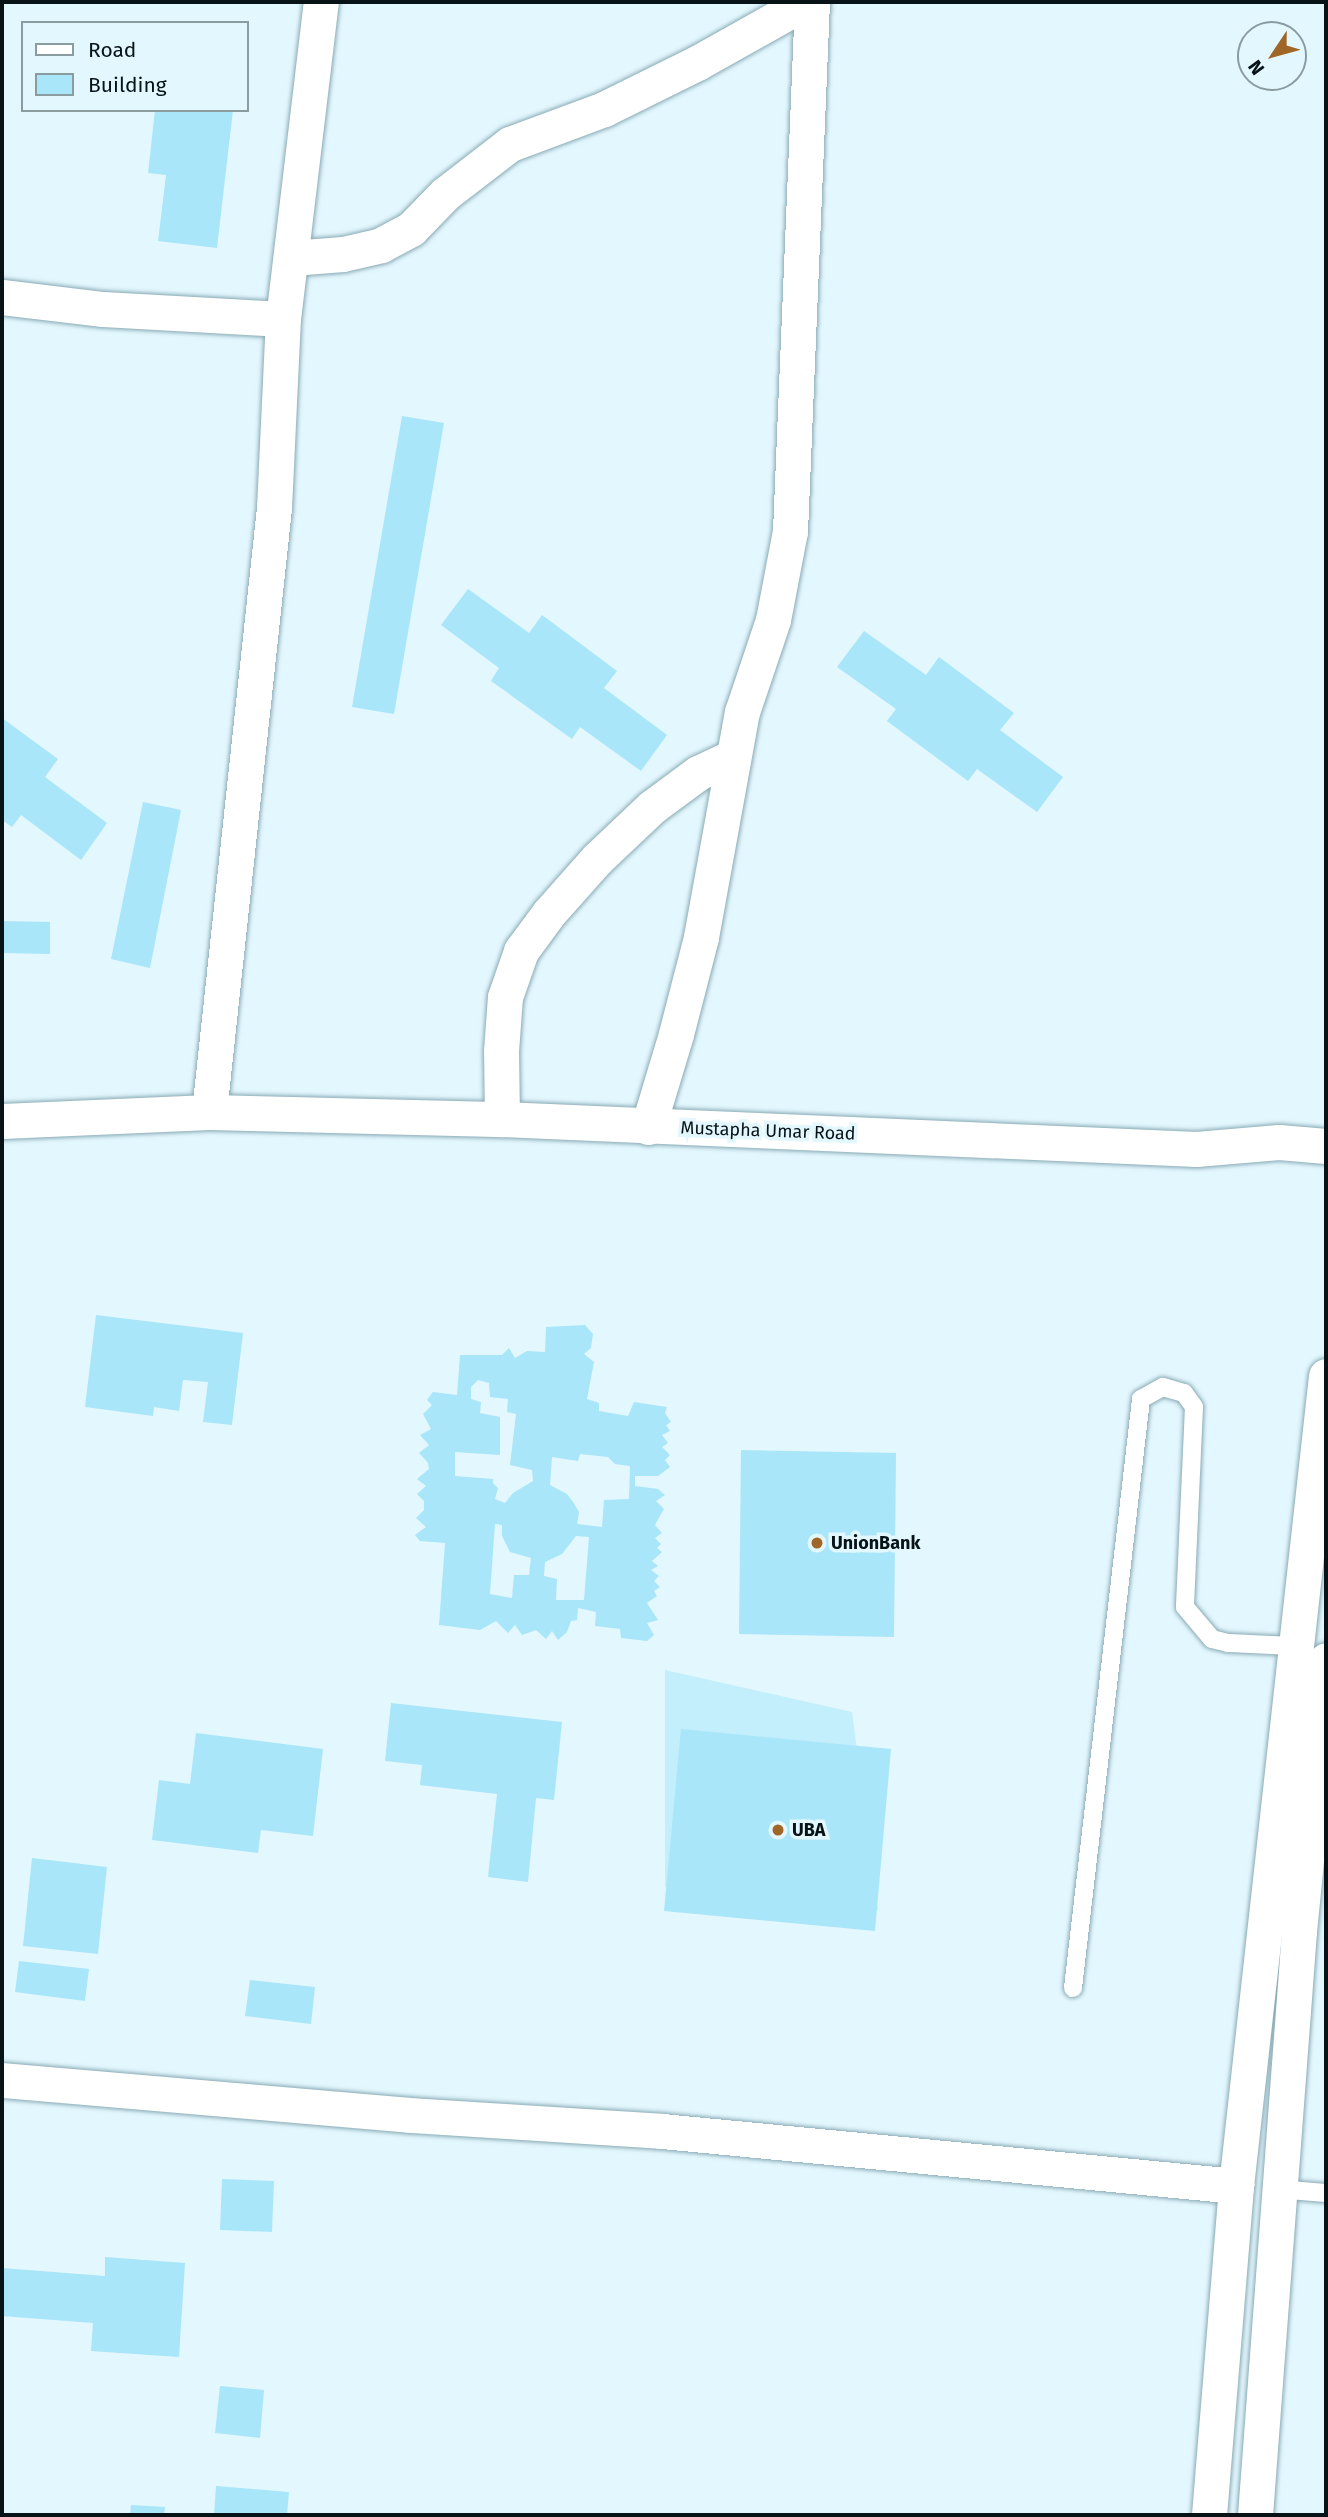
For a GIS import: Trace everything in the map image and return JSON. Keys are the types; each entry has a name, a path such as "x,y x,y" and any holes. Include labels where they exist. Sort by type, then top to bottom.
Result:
{"street":[{"path":"209,1112 273,521 284,319 321,2"},
{"path":"291,258 343,254 381,245 411,229 445,194 510,144 604,109 699,62 806,2"},
{"path":"648,1127 677,1034 701,937 742,712 773,620 790,531 812,2"},
{"path":"2,297 103,309 284,319"},
{"path":"502,1119 501,1051 505,997 522,951 549,913 597,859 652,807 698,773 733,757"},
{"name":"Mustapha Umar Road","path":"2,1121 209,1112 502,1119 1196,1149 1279,1142 1326,1146"},
{"path":"1209,2515 1236,2186 1326,1376"},
{"path":"1255,2515 1298,1931 1326,1660"},
{"path":"2,2080 410,2115 662,2131 1236,2186"}],"lane":[{"path":"1073,1988 1140,1399 1163,1387 1184,1393 1194,1407 1185,1607 1212,1639 1228,1643 1294,1646"},
{"path":"1277,2189 1326,2193"}],"shaded area":[{"name":"UBA","path":"665,1670 852,1712 878,1910 665,1887"}],"building":[{"path":"155,112 233,112 217,248 158,241 166,175 148,173"},
{"path":"402,416 444,423 394,714 352,707"},
{"path":"468,589 529,633 542,615 617,671 604,688 667,735 641,771 580,727 572,739 491,681 499,668 441,625"},
{"path":"864,631 926,675 939,657 1014,713 1000,730 1063,777 1037,812 977,769 968,781 887,721 896,709 837,667"},
{"path":"2,718 58,759 45,777 107,823 81,860 21,815 12,827 2,820"},
{"path":"143,802 181,810 150,968 111,959"},
{"path":"2,921 50,922 50,954 2,953"},
{"path":"96,1315 243,1333 232,1425 203,1422 208,1382 183,1380 179,1411 154,1407 153,1416 85,1407"},
{"path":"585,1325 593,1334 591,1348 584,1354 594,1362 587,1399 599,1403 599,1411 628,1416 634,1402 667,1407 665,1413 671,1422 666,1425 670,1431 662,1435 668,1443 662,1447 670,1455 665,1460 670,1467 658,1476 635,1476 635,1486 658,1489 665,1495 656,1501 664,1509 655,1525 662,1533 655,1538 661,1544 657,1548 662,1552 652,1561 658,1566 651,1570 659,1576 654,1581 660,1587 654,1591 657,1596 647,1603 658,1620 647,1623 654,1635 647,1641 621,1638 620,1629 595,1626 596,1612 578,1608 577,1620 571,1621 567,1632 558,1640 552,1631 546,1639 536,1630 522,1635 515,1625 508,1633 496,1621 480,1630 439,1625 445,1543 420,1541 415,1535 426,1527 416,1518 424,1510 424,1501 417,1494 426,1486 417,1479 429,1469 428,1463 419,1453 429,1445 420,1435 431,1429 423,1414 432,1405 427,1400 433,1392 457,1395 460,1355 502,1355 509,1348 515,1358 527,1351 545,1352 546,1327","holes":["478,1380 489,1383 490,1397 508,1399 507,1412 516,1414 510,1465 532,1470 533,1481 513,1493 505,1503 495,1499 498,1488 493,1479 455,1476 455,1452 500,1455 500,1417 480,1413 481,1402 471,1399 471,1387","580,1454 608,1457 615,1464 630,1466 629,1499 604,1500 602,1527 577,1524 579,1512 573,1502 567,1494 550,1485 552,1457 578,1461","495,1524 502,1525 502,1536 510,1552 531,1558 529,1575 514,1575 512,1598 490,1594","576,1536 589,1537 584,1600 556,1600 557,1579 544,1576 545,1562 562,1554"]},
{"name":"UnionBank","path":"741,1450 896,1453 894,1637 739,1634"},
{"path":"391,1703 562,1722 554,1800 536,1798 528,1882 488,1877 497,1794 420,1785 422,1765 385,1761"},
{"name":"UBA","path":"681,1729 891,1749 875,1931 664,1911"},
{"path":"196,1733 323,1749 313,1836 261,1830 258,1853 152,1840 159,1780 190,1784"},
{"path":"32,1858 107,1867 98,1954 23,1946"},
{"path":"19,1961 89,1969 85,2001 15,1992"},
{"path":"250,1980 315,1987 311,2024 245,2016"},
{"path":"222,2179 274,2181 272,2232 220,2230"},
{"path":"105,2257 185,2263 179,2357 91,2351 93,2323 2,2316 2,2268 105,2276"},
{"path":"220,2386 264,2390 260,2438 215,2433"},
{"path":"216,2486 289,2492 287,2515 214,2515"},
{"path":"131,2505 165,2507 164,2515 130,2515"}],"place":[{"name":"UnionBank","path":"817,1543"},
{"name":"UBA","path":"778,1830"}]}
